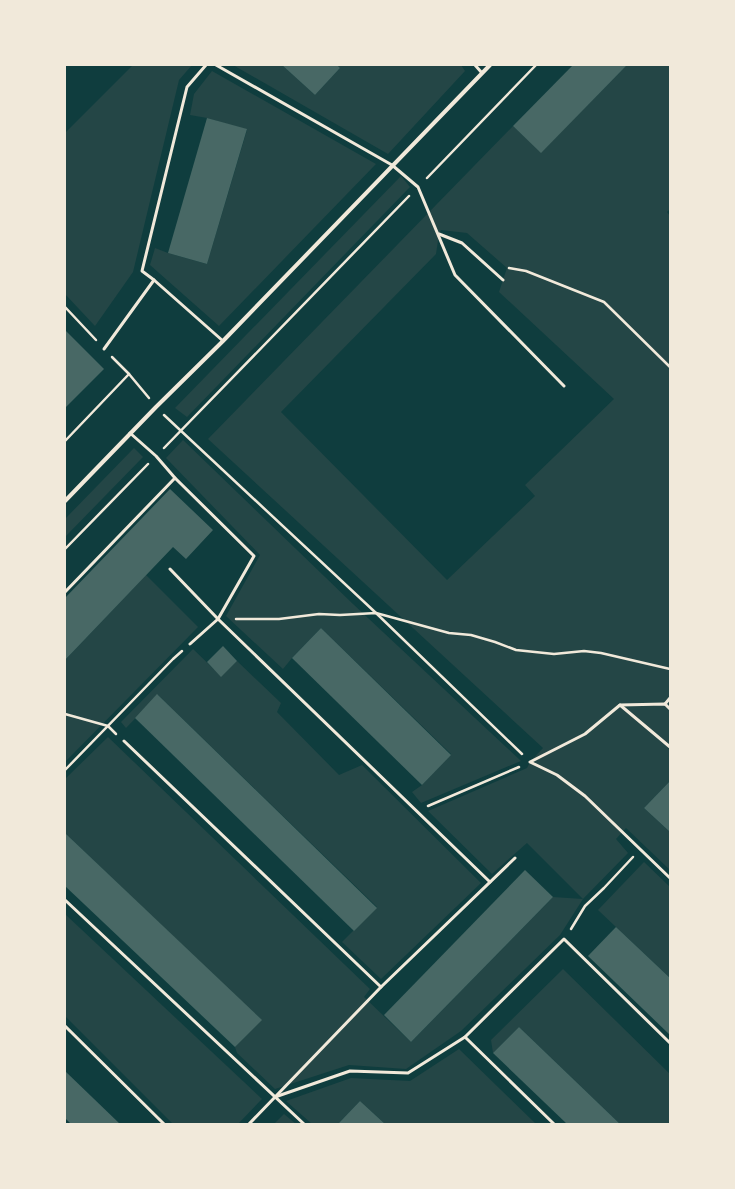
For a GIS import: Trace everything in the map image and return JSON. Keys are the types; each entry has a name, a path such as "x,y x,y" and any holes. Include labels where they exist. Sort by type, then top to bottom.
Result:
{"street":[{"path":"66,499 490,65"}],"lane":[{"path":"206,65 187,87 142,270 222,341"},
{"path":"216,65 392,165 418,187 455,275 564,386"},
{"path":"475,65 482,73"},
{"path":"439,234 462,243 503,280"},
{"path":"104,349 154,280"},
{"path":"130,433 156,456 175,478 254,556 218,618 190,644"},
{"path":"65,592 175,478"},
{"path":"170,569 218,618 490,882"},
{"path":"665,704 670,698"},
{"path":"530,762 585,734 620,706 665,704 670,708"},
{"path":"620,706 670,747"},
{"path":"124,741 382,987"},
{"path":"530,762 557,775 585,796 670,878"},
{"path":"249,1124 382,987 515,858"},
{"path":"65,900 304,1124"},
{"path":"275,1097 350,1071 408,1074 465,1037 564,939 670,1043"},
{"path":"65,1026 164,1124"},
{"path":"465,1037 554,1124"}],"path":[{"path":"65,549 536,65"},
{"path":"507,268 526,271 604,302 670,367"},
{"path":"65,306 129,374 156,407 180,431 376,613 530,762 417,811"},
{"path":"65,441 129,374"},
{"path":"218,618 279,619 319,614 340,615 376,613 449,633 471,635 496,642 516,650 554,654 584,651 601,653 670,669"},
{"path":"65,770 173,659"},
{"path":"65,714 108,726 124,741"},
{"path":"564,939 585,906 640,849"}],"shaded area":[{"path":"133,65 192,65 179,80 133,272 95,326 65,294 65,133"},
{"path":"233,65 282,65 315,95 340,68 337,65 461,65 465,71 388,154"},
{"path":"627,65 670,65 670,209 667,212 670,216 670,781 644,808 670,832 670,870 626,828 616,839 628,853 583,899 527,843 492,874 428,811 527,768 530,762 543,748 208,439 513,126 541,152","holes":["441,230 467,233 507,268 499,292 614,399 525,485 535,496 447,580 281,412 436,254"]},
{"path":"212,71 376,164 219,326 150,265 155,248 207,264 247,130 207,118 190,115 194,94"},
{"path":"401,176 410,187 187,417 175,408"},
{"path":"183,440 353,604 521,761 421,803 412,792 422,785 451,754 321,628 283,669 226,616 260,555 166,458"},
{"path":"134,448 143,457 65,537 65,519"},
{"path":"146,575 198,627 65,762 65,660"},
{"path":"193,649 221,676 237,661 281,703 277,712 339,775 362,765 481,883 381,979 342,942 377,907 158,695 126,728 121,722"},
{"path":"108,737 370,989 364,997 411,1042 553,897 583,899 560,935 461,1031 406,1069 349,1065 275,1089 237,1053 235,1047 261,1020 65,833 65,779"},
{"path":"644,862 670,887 670,978 598,910"},
{"path":"65,914 262,1099 238,1124 173,1124 65,1016"},
{"path":"563,969 670,1074 670,1124 620,1124 519,1027 493,1053 491,1040"},
{"path":"459,1049 536,1124 385,1124 360,1101 338,1124 312,1124 286,1101 351,1078 410,1081"},
{"path":"284,1114 296,1124 274,1124"}],"building":[{"path":"282,65 337,65 340,68 315,95"},
{"path":"573,65 627,65 541,153 513,126"},
{"path":"207,118 247,129 207,264 168,253"},
{"path":"65,330 104,369 65,408"},
{"path":"170,489 213,530 186,559 173,547 65,660 65,598"},
{"path":"321,628 451,755 422,785 292,658"},
{"path":"223,646 237,661 221,677 207,662"},
{"path":"157,694 377,908 354,931 135,718"},
{"path":"670,781 670,832 644,808"},
{"path":"65,833 262,1020 235,1047 65,886"},
{"path":"525,870 553,897 411,1042 384,1015"},
{"path":"616,927 670,978 670,1035 588,956"},
{"path":"519,1027 620,1124 567,1124 493,1053"},
{"path":"65,1071 120,1124 71,1124 65,1118"},
{"path":"360,1101 385,1124 338,1124"}]}
